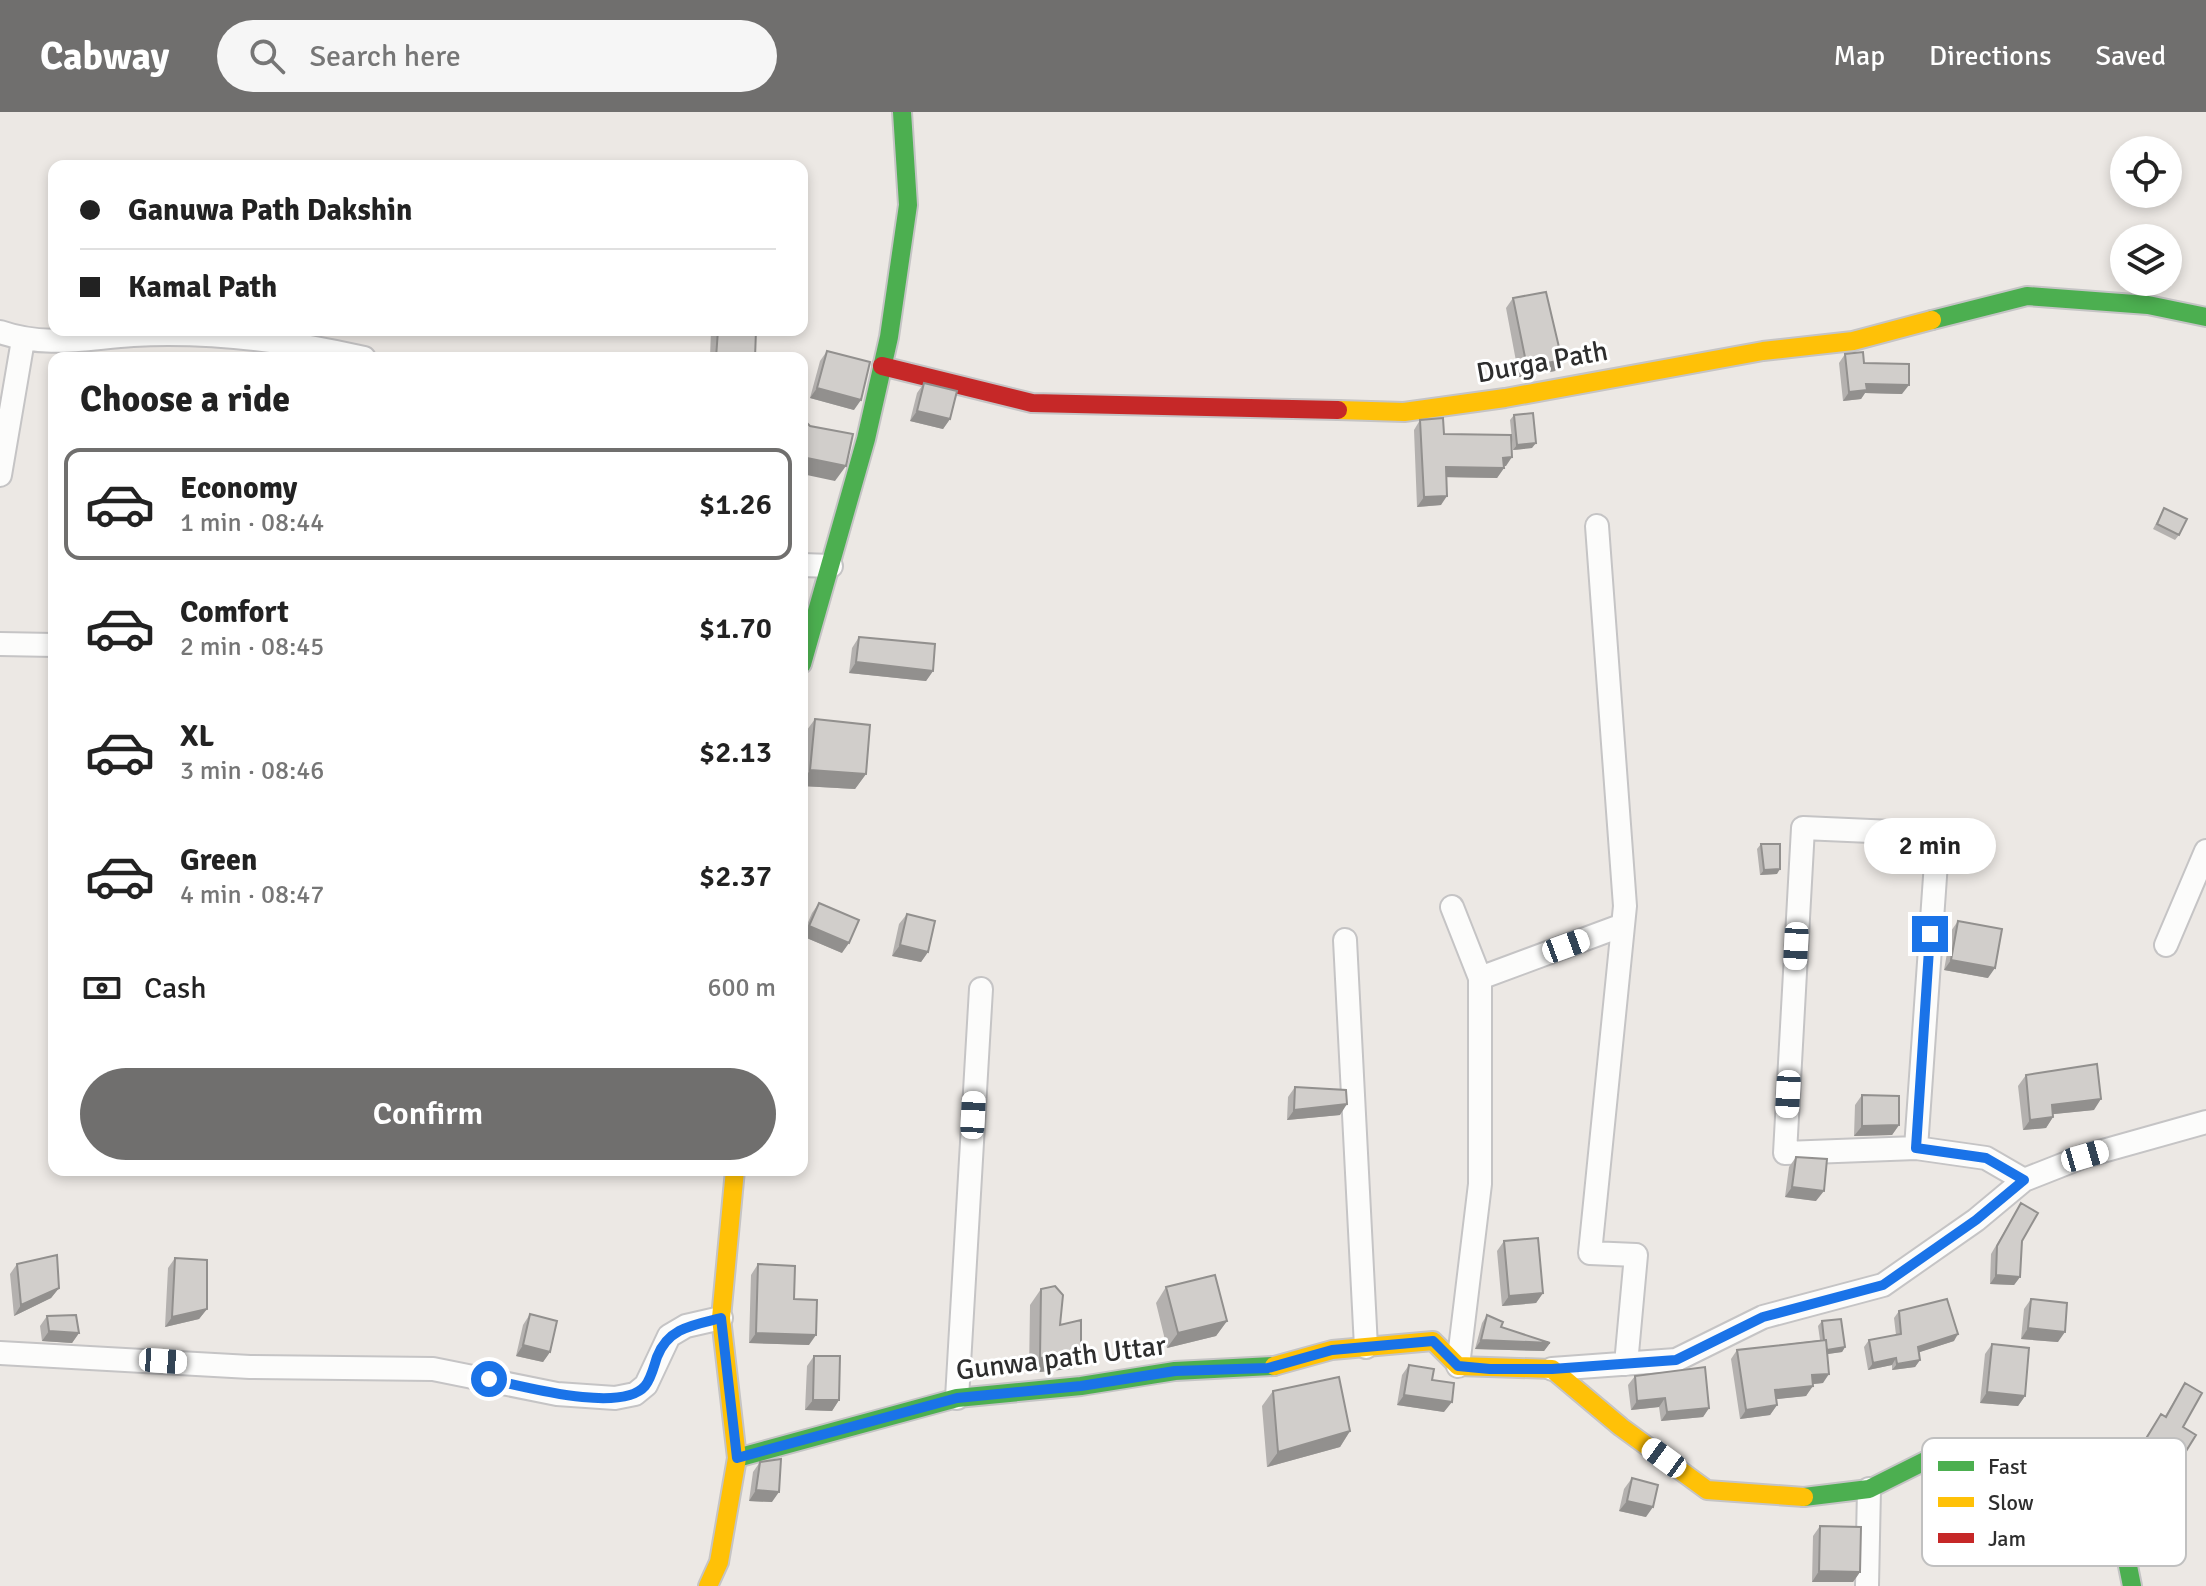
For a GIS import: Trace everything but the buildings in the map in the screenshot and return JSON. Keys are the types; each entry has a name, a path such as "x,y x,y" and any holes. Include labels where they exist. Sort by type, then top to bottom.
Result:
{"street":[{"path":"808,644 866,439 882,366 908,205 902,112"},
{"name":"Durga Path","path":"882,366 1032,403 1404,412 1505,398 1763,351 1853,341 2027,296 2148,305 2206,317"},
{"path":"0,332 23,340 76,342 126,336"},
{"path":"161,336 267,340 332,352"},
{"path":"0,475 23,340"},
{"path":"840,434 866,439"},
{"path":"1597,526 1624,890 1590,1253 1636,1255 1626,1364"},
{"path":"808,565 831,566"},
{"path":"0,644 48,645"},
{"path":"1916,1148 1938,834 1803,828 1785,1153 1916,1148 1986,1158 2024,1180"},
{"path":"2166,945 2206,851"},
{"path":"1452,907 1480,978 1480,1184 1458,1366 1552,1369 1676,1360 1763,1317 1883,1285 1976,1220 2024,1180 2085,1156 2206,1122"},
{"path":"1480,978 1623,925"},
{"path":"1345,940 1366,1347"},
{"path":"957,1398 981,989"},
{"path":"708,1586 719,1562 737,1458 721,1318 734,1176"},
{"path":"0,1353 250,1367 433,1369 557,1394 615,1398 635,1394 646,1385 669,1336 686,1326 721,1318"},
{"name":"Gunwa path Uttar","path":"737,1458 957,1398 1081,1386 1175,1371 1268,1368 1332,1350 1433,1341 1458,1366"},
{"path":"1552,1369 1621,1427 1707,1490 1795,1498 1869,1489 1922,1462"},
{"path":"1867,1586 1869,1489"},
{"path":"2128,1566 2132,1586"}],"traffic: fast":[{"path":"808,643 866,439 889,337 908,205 902,112"},
{"path":"1932,320 2027,296 2148,305 2206,317"},
{"path":"737,1458 957,1398 1081,1386 1175,1371 1274,1366"},
{"path":"1804,1497 1869,1489 1922,1462"},
{"path":"2128,1566 2132,1586"}],"traffic: slow":[{"path":"1338,410 1404,412 1505,398 1763,351 1853,341 1932,320"},
{"path":"708,1586 719,1562 737,1458 721,1318 734,1176"},
{"path":"1274,1366 1332,1350 1433,1341 1458,1366 1552,1369 1621,1427 1707,1490 1804,1497"}],"traffic: jam":[{"path":"882,366 1032,403 1338,410"}],"route":[{"path":"489,1379 557,1394 615,1398 635,1394 646,1385 661,1346 669,1336 686,1326 721,1318 737,1458 957,1398 1081,1386 1175,1371 1268,1368 1332,1350 1433,1341 1458,1366 1490,1369 1552,1369 1676,1360 1763,1317 1883,1285 1976,1220 2024,1180 1986,1158 1916,1148 1930,934"}]}
